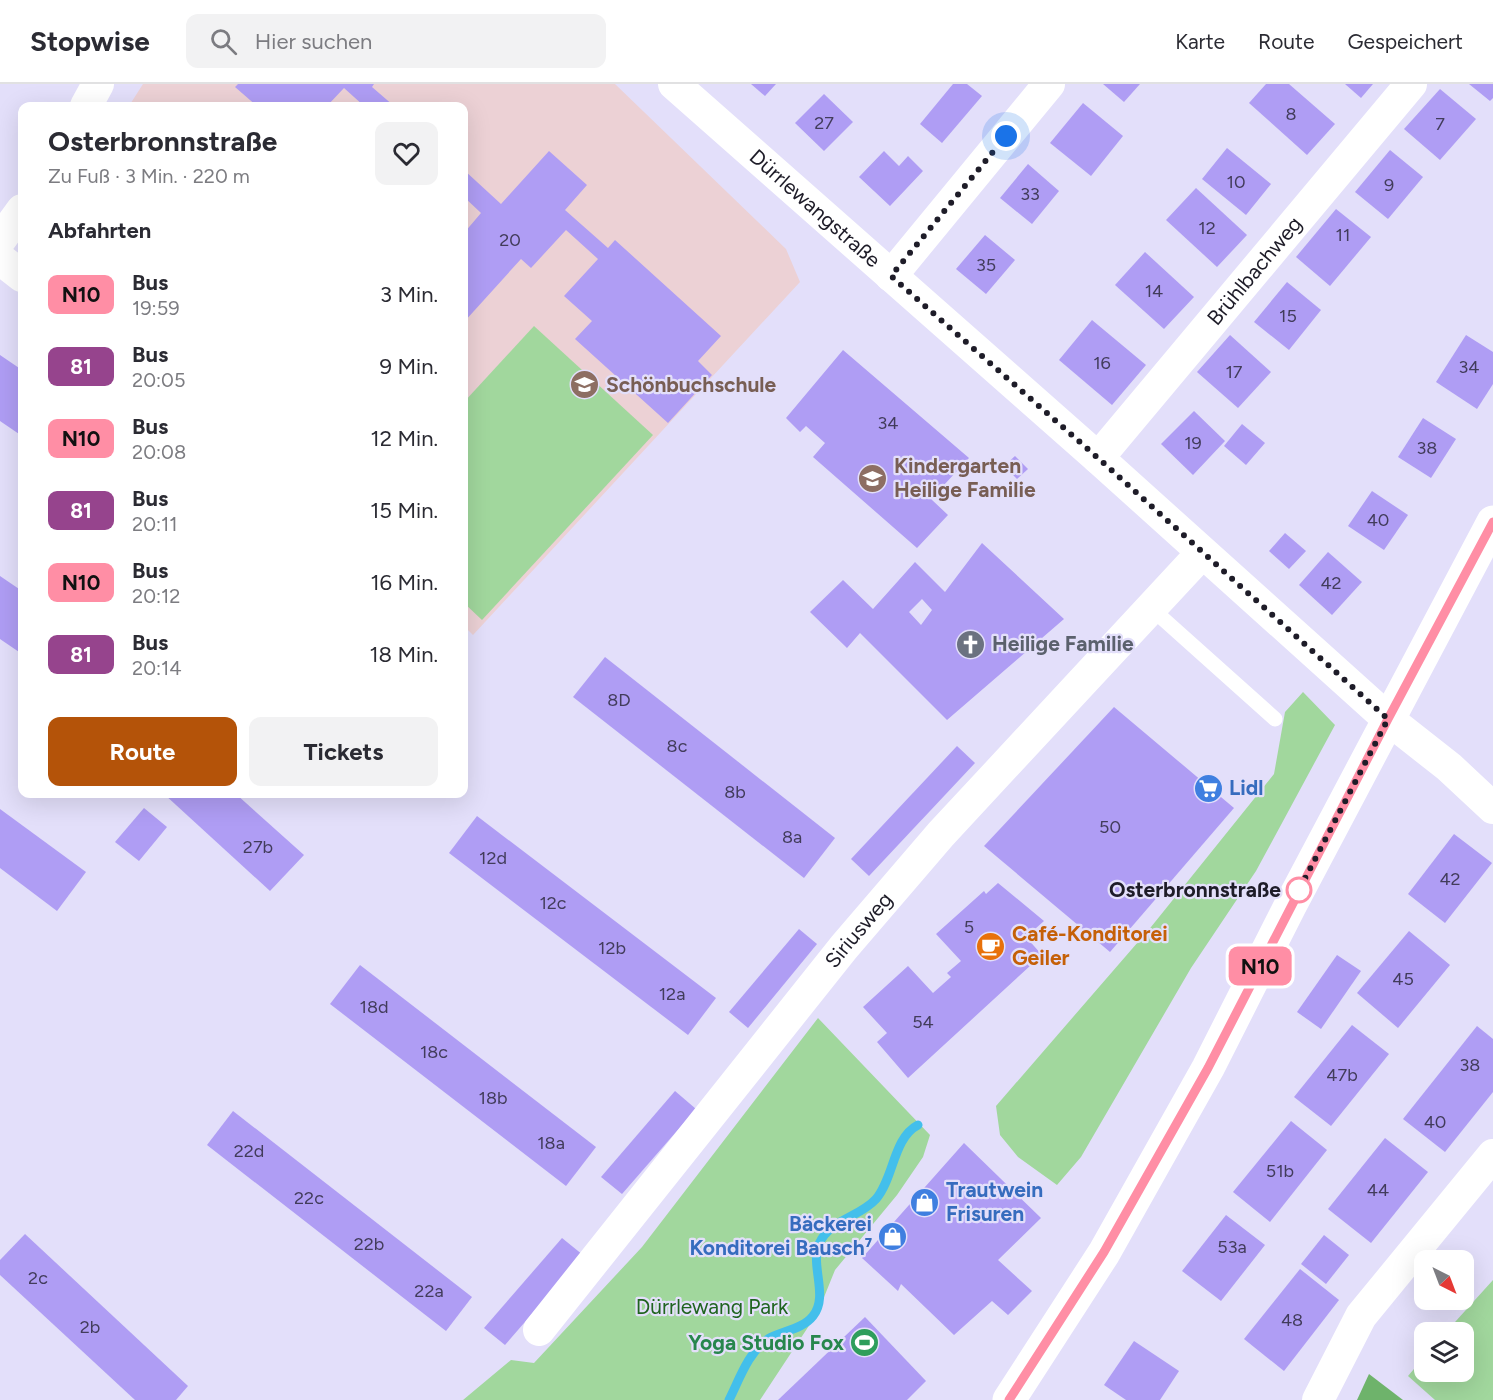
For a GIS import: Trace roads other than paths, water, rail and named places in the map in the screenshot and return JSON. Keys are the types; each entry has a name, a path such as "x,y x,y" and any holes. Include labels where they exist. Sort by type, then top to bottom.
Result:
{"street":[{"path":"88,102 98,84"},
{"name":"Dürrlewangstraße","path":"674,84 1098,458 1388,719 1449,767 1493,808"},
{"path":"891,276 1048,84"},
{"name":"Brühlbachweg","path":"1098,458 1411,84"},
{"path":"0,240 18,215"},
{"path":"0,259 18,273"},
{"path":"1010,1400 1104,1252 1202,1079 1388,719 1493,522"},
{"name":"Siriusweg","path":"539,1330 844,947 941,834 1202,553"},
{"path":"1318,1400 1361,1316 1493,1155"}],"lane":[{"path":"1151,609 1275,719"}],"waterway":[{"path":"729,1400 745,1367 761,1344 804,1324 813,1316 820,1290 817,1262 819,1244 830,1229 876,1199 887,1180 903,1139 918,1125"}],"place":[{"name":"Schönbuchschule","path":"585,385"},
{"name":"Kindergarten Heilige Familie","path":"873,478"},
{"name":"Heilige Familie","path":"971,644"},
{"name":"Lidl","path":"1208,788"},
{"name":"Osterbronnstraße","path":"1299,890"},
{"name":"Café-Konditorei Geiler","path":"991,946"},
{"name":"Trautwein Frisuren","path":"925,1202"},
{"name":"Bäckerei Konditorei Bausch⁷","path":"893,1236"},
{"name":"Yoga Studio Fox","path":"865,1343"}],"park label":[{"name":"Dürrlewang Park","path":"712,1307"}]}
